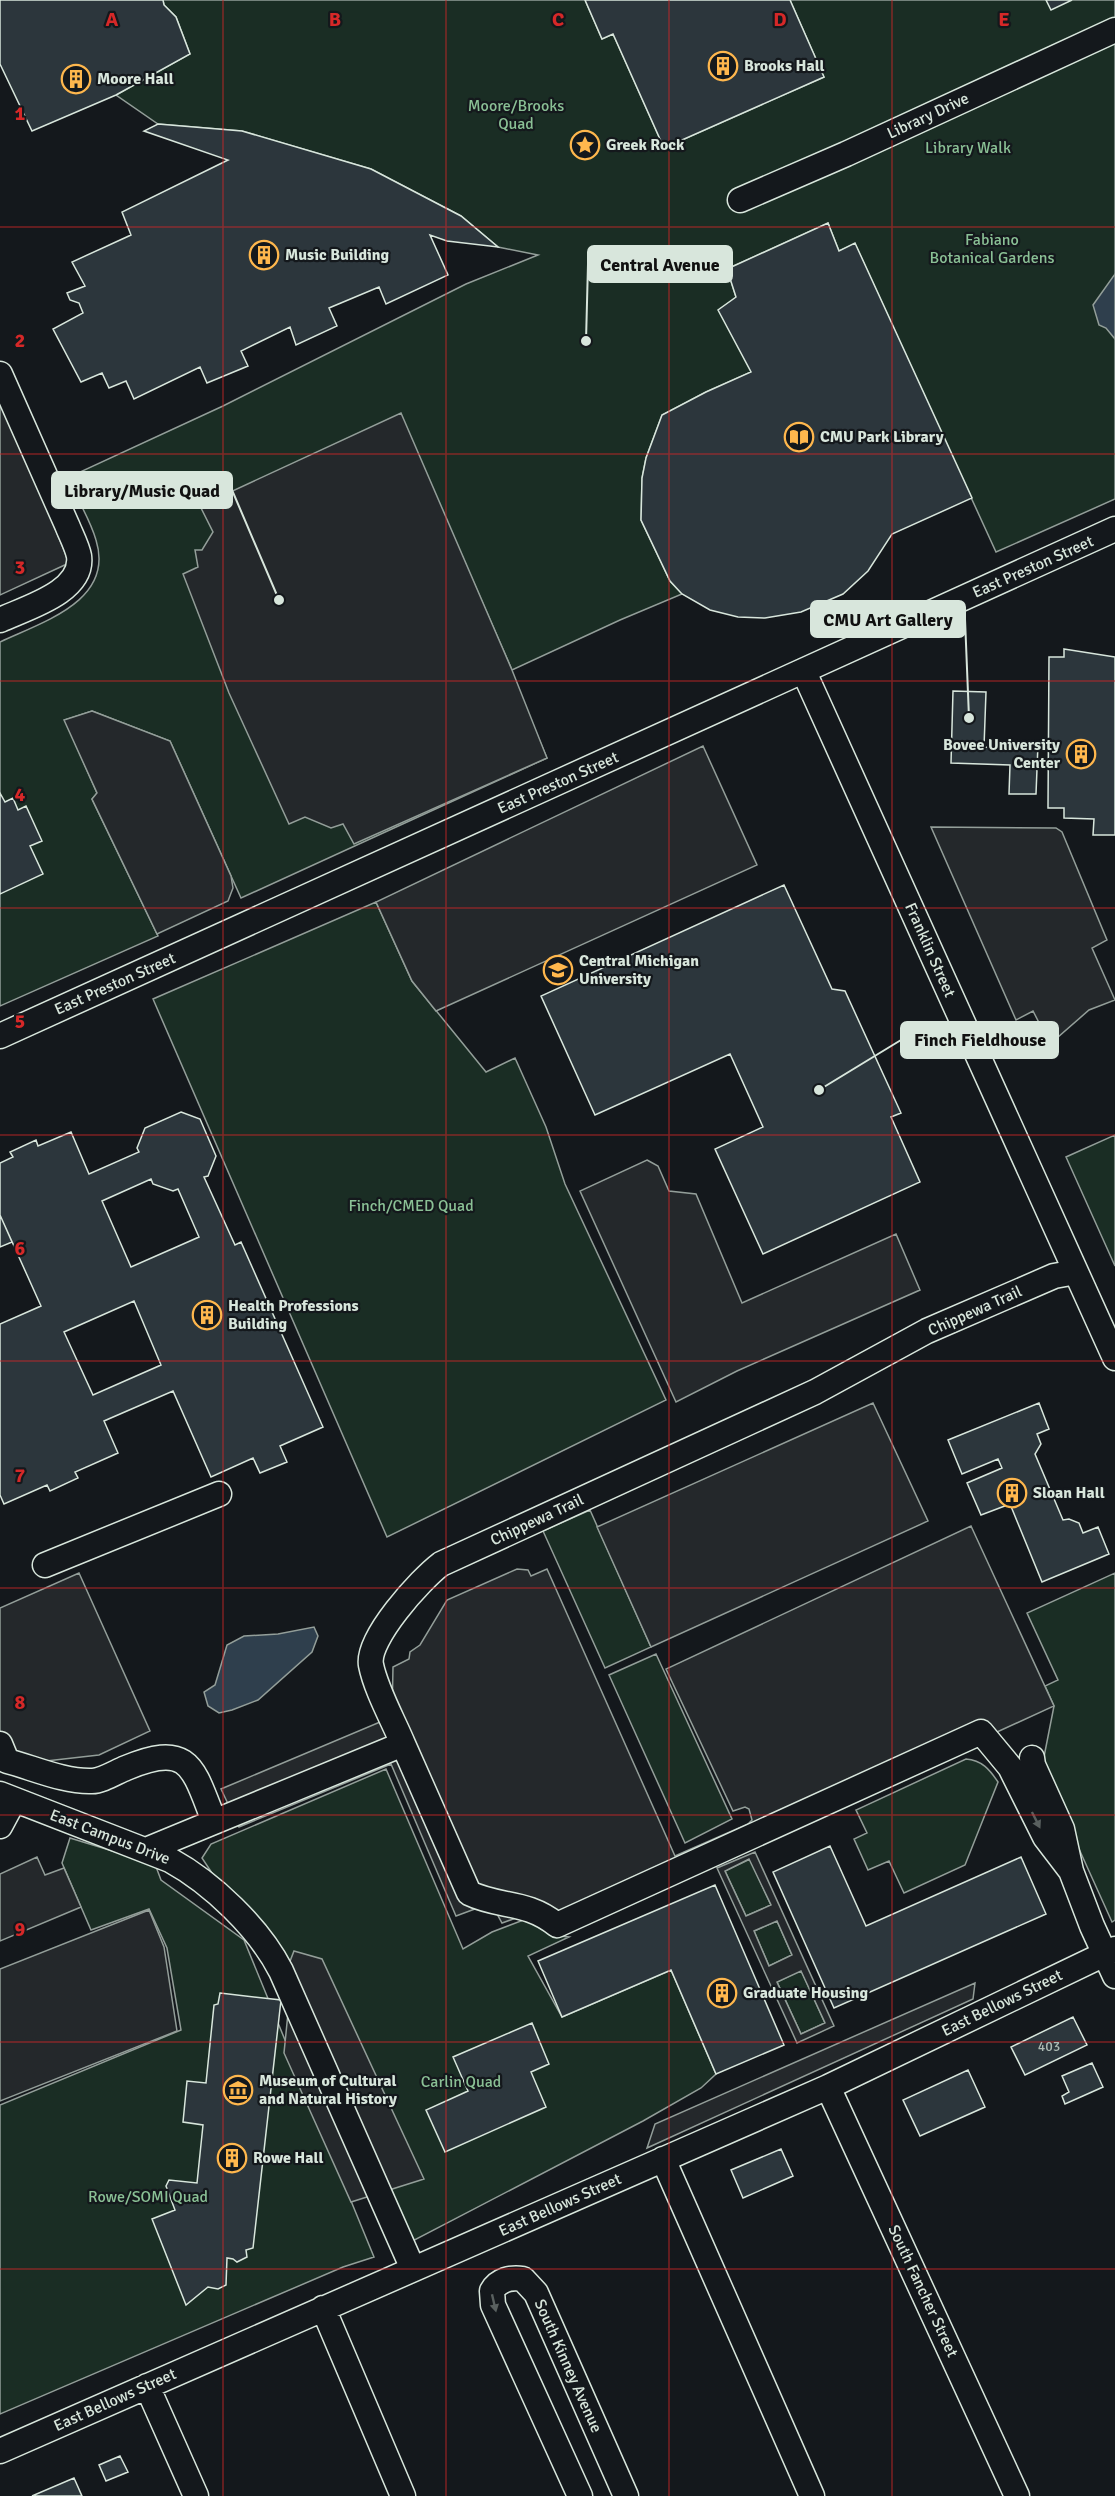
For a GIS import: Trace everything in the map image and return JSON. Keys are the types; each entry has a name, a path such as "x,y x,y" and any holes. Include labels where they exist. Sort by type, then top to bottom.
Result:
{"street":[{"name":"Library Drive","path":"740,200 846,154 1115,30"},
{"path":"0,374 67,525 77,550 79,564 75,577 64,589 0,620"},
{"name":"East Preston Street","path":"0,1036 1115,529"},
{"name":"Franklin Street","path":"804,672 1115,1358"},
{"name":"Chippewa Trail","path":"1071,1871 1045,1837 1010,1767 981,1731 557,1925 526,1907 469,1893 374,1675 371,1657 377,1638 424,1580 441,1564 815,1392 927,1331 1054,1276 1076,1272"},
{"path":"45,1565 219,1494"},
{"path":"0,1744 7,1761 63,1777 94,1781 144,1761 168,1756 184,1762 195,1773 214,1821"},
{"path":"147,1850 403,1744"},
{"path":"1032,1758 1033,1765 1062,1828 1071,1871 1110,1952 1115,1976"},
{"path":"0,1826 7,1797"},
{"name":"East Campus Drive","path":"7,1797 170,1860 195,1875 251,1927 274,1958 413,2269"},
{"name":"East Bellows Street","path":"0,2451 828,2087 1110,1952"},
{"name":"South Fancher Street","path":"828,2087 1017,2496"},
{"path":"663,2159 812,2496"},
{"name":"South Kinney Avenue","path":"580,2496 493,2305 492,2291 499,2283 506,2280 523,2279 536,2294 626,2496"},
{"path":"324,2308 403,2496"},
{"path":"147,2386 196,2496"}],"green space":[{"path":"163,0 585,0 602,39 613,34 664,148 824,77 790,0 1115,0 1115,499 996,552 855,244 839,251 828,223 727,269 736,297 751,372 662,415 646,458 642,478 641,520 670,581 682,594 512,670 441,508 547,758 241,898 170,741 92,711 65,720 97,793 92,799 158,936 0,1006 0,642 54,617 71,606 85,594 95,579 99,561 96,540 87,516 67,478 223,406 466,284 538,255 498,247 461,216 371,169 242,131 158,124 116,95 190,54 176,17 164,5"},
{"name":"Finch/CMED Quad","path":"376,902 412,981 486,1072 515,1058 546,1127 565,1184 666,1400 387,1537 153,999"},
{"path":"1115,1135 1115,1266 1066,1157"},
{"path":"590,1510 651,1647 605,1668 543,1531"},
{"path":"1115,1573 1115,1920 1112,1922 1042,1767 1054,1706 1045,1686 1058,1680 1027,1613"},
{"path":"656,1654 732,1819 685,1843 609,1675"},
{"path":"966,1759 977,1761 985,1766 998,1782 965,1865 904,1893 889,1861 868,1870 854,1839 867,1833 856,1810"},
{"name":"Carlin Quad","path":"386,1769 463,1949 492,1932 526,1919 551,1935 569,1937 528,1956 562,2017 671,1970 716,2074 701,2088 643,2121 403,2246 292,1994 202,1858 211,1844"},
{"name":"Rowe/SOMI Quad","path":"70,1838 155,1864 161,1880 244,1940 374,2257 343,2267 0,2414 0,2105 181,2030 167,1948 149,1909 91,1930 62,1863"},
{"path":"750,1859 771,1905 746,1916 725,1871"},
{"path":"777,1921 792,1955 769,1966 754,1931"},
{"path":"801,1970 825,2023 801,2034 777,1982"}],"shaded area":[{"path":"0,391 69,563 0,595"},
{"path":"401,413 512,670 547,758 354,844 343,824 331,828 305,817 289,824 229,693 183,574 198,567 195,550 202,550 213,532 200,506"},
{"path":"92,711 170,741 231,876 233,888 228,901 157,934 92,799 97,793 64,720"},
{"path":"703,746 757,865 436,1011 412,981 376,902"},
{"path":"931,827 1056,828 1062,832 1107,940 1092,948 1115,1000 1089,1010 1050,1044 1033,1011 1016,1020"},
{"path":"647,1160 658,1166 669,1191 696,1194 742,1303 896,1234 920,1290 737,1371 676,1402 580,1191"},
{"path":"873,1403 928,1521 651,1647 597,1527"},
{"path":"971,1526 1054,1706 557,1933 527,1914 502,1923 491,1903 456,1916 391,1764 239,1827 221,1789 392,1717 393,1667 409,1659 410,1652 420,1645 447,1600 517,1569 528,1570 531,1576 547,1569 675,1856 748,1824 752,1820 749,1809 745,1807 733,1811 666,1669"},
{"path":"79,1573 150,1731 99,1755 46,1761 0,1752 0,1608"},
{"path":"755,1852 834,2026 797,2043 717,1868","holes":["749,1859 771,1905 746,1916 725,1871","777,1921 792,1955 769,1966 754,1931","801,1971 825,2023 801,2034 777,1982"]},
{"path":"37,1857 45,1875 64,1868 81,1907 0,1941 0,1874"},
{"path":"149,1910 164,1947 177,2031 0,2101 0,1969"},
{"path":"294,1951 322,1959 424,2179 351,2202 284,2053 288,2013 278,1992"},
{"path":"975,1983 973,1999 647,2148 655,2124"}],"water":[{"path":"1115,274 1115,339 1106,328 1099,325 1093,305"},
{"path":"314,1627 318,1636 312,1652 258,1700 219,1713 208,1706 204,1692 215,1685 227,1645 244,1636 278,1634"}],"building":[{"name":"Moore Hall","path":"0,0 163,0 164,5 176,17 190,54 116,95 32,131 0,64"},
{"name":"Brooks Hall","path":"585,0 790,0 824,77 664,148 613,34 602,39"},
{"path":"1046,0 1072,0 1051,10"},
{"name":"Music Building","path":"158,124 242,131 371,169 461,216 498,247 447,241 430,235 448,275 386,304 379,287 329,308 337,326 296,345 290,327 241,351 248,366 207,383 200,367 134,399 126,381 109,388 102,373 81,382 53,329 83,313 79,303 70,300 67,293 85,286 72,262 131,235 122,212 228,160 144,131"},
{"name":"CMU Park Library","path":"828,223 839,251 855,243 972,498 892,534 868,571 843,594 801,612 765,618 738,617 710,610 682,594 670,581 641,520 642,478 646,458 662,415 751,372 718,310 736,297 727,269"},
{"name":"Bovee University Center","path":"1064,649 1115,657 1115,835 1093,835 1094,819 1064,818 1064,808 1048,808 1049,657 1064,657"},
{"path":"953,691 986,692 984,747 1013,748 1013,743 1038,744 1036,794 1009,794 1010,765 951,763"},
{"path":"0,793 5,802 13,798 18,810 26,806 42,841 30,846 43,874 0,894"},
{"path":"784,885 832,989 845,991 901,1113 891,1117 920,1182 763,1254 715,1149 763,1127 730,1054 595,1115 541,996"},
{"name":"Health Professions Building","path":"181,1112 200,1119 216,1156 208,1176 204,1177 235,1245 241,1242 323,1427 280,1446 287,1462 260,1473 253,1458 211,1477 173,1391 104,1421 118,1453 75,1472 78,1478 50,1491 47,1485 4,1504 0,1495 0,1324 41,1306 0,1215 0,1163 13,1157 10,1152 36,1140 38,1146 71,1132 89,1174 139,1152 137,1148 145,1128","holes":["151,1179 153,1184 173,1191 178,1189 199,1237 131,1267 102,1201","134,1301 161,1365 93,1395 64,1332"]},
{"path":"0,1215 12,1242 0,1247"},
{"name":"Sloan Hall","path":"1039,1403 1049,1429 1037,1434 1041,1444 1035,1454 1063,1520 1069,1519 1079,1523 1083,1533 1098,1527 1109,1554 1042,1582 1010,1504 981,1515 967,1483 1002,1468 998,1459 962,1474 948,1440"},
{"name":"Graduate Housing","path":"830,1846 866,1926 1021,1857 1046,1914 834,2008 773,1872"},
{"name":"Graduate Housing","path":"715,1885 784,2045 716,2074 671,1970 562,2017 538,1961"},
{"name":"Rowe Hall","path":"220,1993 281,2000 253,2248 246,2250 247,2257 237,2262 227,2258 226,2285 218,2289 208,2287 186,2305 152,2219 175,2210 166,2186 169,2180 197,2183 203,2125 183,2122 187,2081 206,2083 214,2005 218,2004"},
{"path":"1073,2017 1087,2045 1025,2075 1011,2047"},
{"path":"532,2023 549,2064 531,2072 546,2107 445,2152 426,2110 468,2091 453,2057"},
{"path":"1092,2063 1103,2087 1065,2104 1062,2096 1069,2092 1062,2076"},
{"path":"968,2070 985,2107 920,2136 903,2100"},
{"path":"781,2149 793,2176 743,2198 731,2170"},
{"path":"120,2456 128,2472 106,2481 99,2465"},
{"path":"74,2478 82,2496 32,2496"}],"place":[{"name":"Brooks Hall","path":"723,66"},
{"name":"Moore Hall","path":"76,79"},
{"name":"Greek Rock","path":"585,145"},
{"name":"Music Building","path":"264,255"},
{"name":"Central Avenue","path":"586,341"},
{"name":"CMU Park Library","path":"799,437"},
{"name":"Library/Music Quad","path":"279,600"},
{"name":"CMU Art Gallery","path":"969,718"},
{"name":"Bovee University Center","path":"1081,754"},
{"name":"Central Michigan University","path":"558,970"},
{"name":"Finch Fieldhouse","path":"819,1090"},
{"name":"Health Professions Building","path":"207,1315"},
{"name":"Sloan Hall","path":"1012,1493"},
{"name":"Graduate Housing","path":"722,1993"},
{"name":"Museum of Cultural and Natural History","path":"238,2090"},
{"name":"Rowe Hall","path":"232,2158"}],"park label":[{"name":"Moore/Brooks Quad","path":"516,115"},
{"name":"Library Walk","path":"968,148"},
{"name":"Fabiano Botanical Gardens","path":"992,249"}]}
